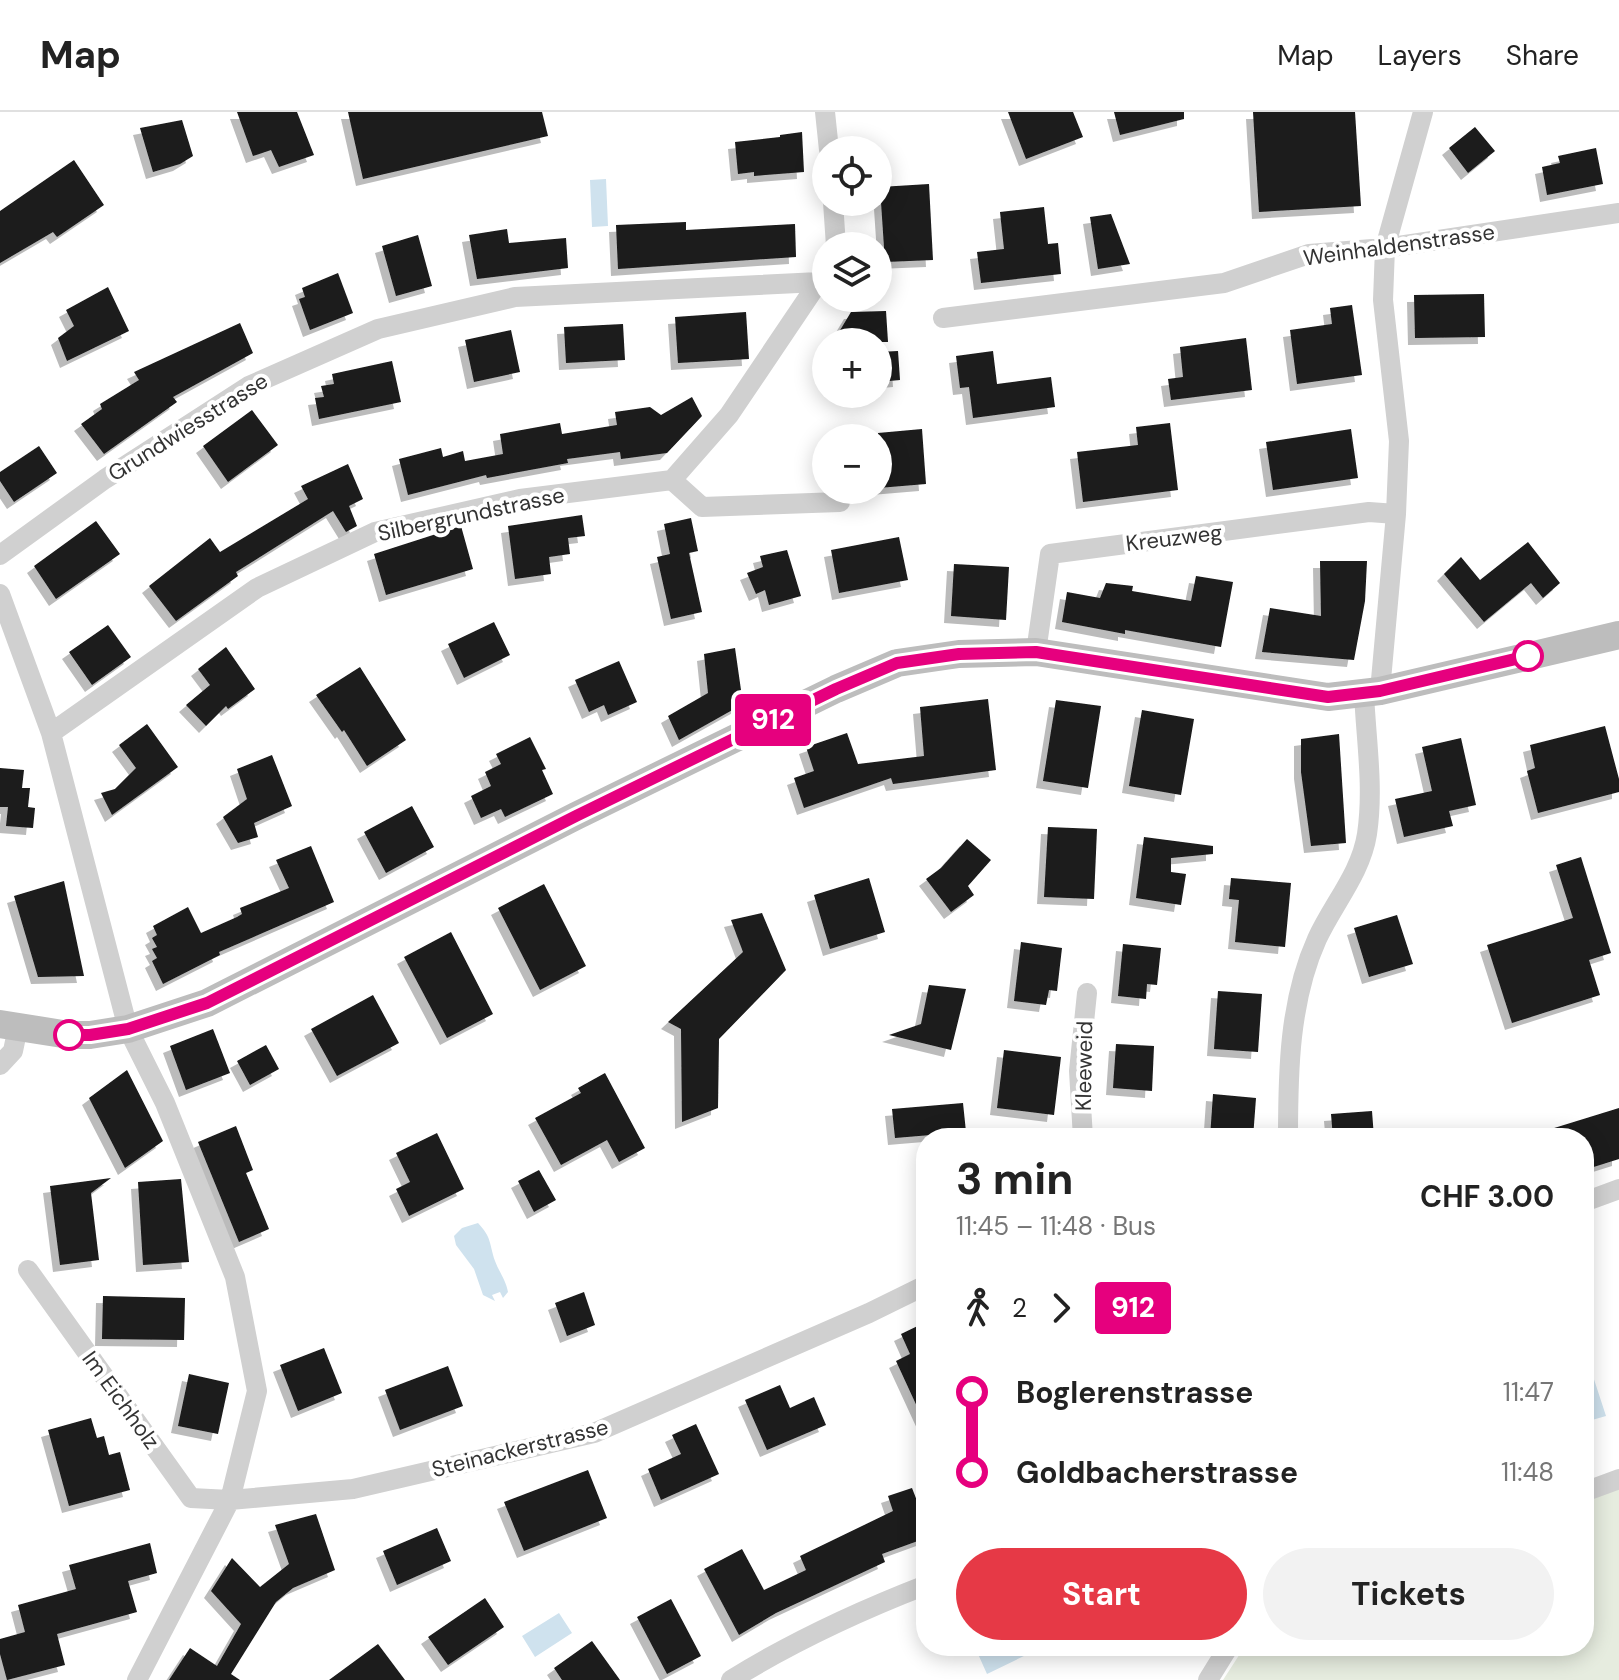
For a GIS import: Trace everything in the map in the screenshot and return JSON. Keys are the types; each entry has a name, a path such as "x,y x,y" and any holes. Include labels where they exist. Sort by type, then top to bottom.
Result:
{"main road":[{"path":"9,1025 81,1035 128,1029 207,1003 590,809 836,689 897,663 959,654 1036,652 1328,697 1372,692 1619,635"}],"street":[{"path":"825,112 828,136"},
{"path":"1288,1128 1292,1032 1304,981 1317,940 1354,872 1367,836 1372,692 1396,514 1399,441 1383,300 1385,248 1423,112"},
{"name":"Weinhaldenstrasse","path":"943,318 1224,283 1309,254 1385,248 1619,213"},
{"name":"Grundwiesstrasse","path":"0,555 105,479 249,386 378,329 515,297 812,277"},
{"path":"812,292 729,415 672,480 702,507 812,503"},
{"name":"Silbergrundstrasse","path":"51,733 257,588 375,532 520,499 672,480"},
{"name":"Kreuzweg","path":"1036,652 1050,554 1369,512 1396,514"},
{"path":"0,594 51,733 128,1029 165,1103 235,1277 257,1391 230,1500 137,1680"},
{"name":"Kleeweid","path":"1082,1128 1079,1071 1087,993"},
{"path":"0,1065 13,1051 9,1025"},
{"path":"1594,1198 1619,1189"},
{"name":"Im Eichholz","path":"28,1270 191,1498 230,1500"},
{"name":"Steinackerstrasse","path":"230,1500 353,1489 594,1433 916,1290"},
{"path":"1594,1488 1619,1479"},
{"path":"731,1680 768,1657 916,1589"},
{"path":"1208,1680 1223,1656"}],"shaded area":[{"path":"1619,1479 1619,1680 1223,1680 1239,1656 1594,1656 1594,1488"}],"water":[{"path":"606,179 608,226 592,227 590,180"},
{"path":"478,1223 488,1237 508,1292 503,1298 500,1292 492,1295 495,1301 483,1295 474,1269 456,1245 454,1236 462,1228"},
{"path":"1594,1379 1606,1416 1594,1419"},
{"path":"559,1613 572,1633 535,1657 522,1636"},
{"path":"979,1656 1024,1656 987,1674"}],"building":[{"path":"237,112 297,112 314,155 279,167 271,150 253,156"},
{"path":"348,112 542,112 548,136 363,179"},
{"path":"1008,112 1073,112 1083,137 1026,159"},
{"path":"1114,112 1184,112 1184,119 1120,135"},
{"path":"1253,112 1355,112 1361,206 1259,212"},
{"path":"182,120 193,156 180,164 153,172 140,128"},
{"path":"1475,127 1495,151 1468,173 1449,148"},
{"path":"802,132 804,172 754,176 754,172 738,174 735,142"},
{"path":"1596,148 1603,184 1547,195 1542,167 1560,163 1558,156"},
{"path":"74,160 104,205 57,237 53,232 0,263 0,211"},
{"path":"929,184 933,260 892,262 892,232 883,232 882,216 892,216 892,186"},
{"path":"1044,207 1048,244 1058,243 1061,274 981,283 977,252 1004,249 1000,212"},
{"path":"1111,214 1130,264 1098,269 1090,217"},
{"path":"686,222 686,230 795,224 796,257 618,269 616,225"},
{"path":"507,229 509,243 566,238 568,268 477,279 469,235"},
{"path":"418,235 432,286 396,296 382,246"},
{"path":"338,273 353,313 310,330 299,299 305,297 302,288"},
{"path":"108,287 129,331 67,361 58,338 74,326 66,310"},
{"path":"1484,294 1485,337 1415,338 1414,295"},
{"path":"1352,305 1362,375 1297,384 1290,330 1332,324 1330,308"},
{"path":"746,312 749,359 678,363 675,317"},
{"path":"851,312 886,312 887,328 841,328"},
{"path":"240,323 253,353 173,397 177,402 104,454 81,424 102,409 100,404 139,380 134,372"},
{"path":"623,324 625,360 566,363 564,327"},
{"path":"511,330 520,372 474,382 465,340"},
{"path":"1246,338 1252,390 1171,400 1168,379 1183,377 1180,347"},
{"path":"892,351 898,351 900,380 892,381"},
{"path":"993,351 997,384 1051,377 1055,407 973,418 969,387 960,388 956,356"},
{"path":"392,361 401,402 319,419 315,398 324,397 321,386 334,384 332,374"},
{"path":"692,397 702,416 667,453 621,459 620,452 567,459 568,463 487,478 486,475 408,495 399,459 441,448 443,457 463,451 465,461 503,454 500,434 560,423 562,434 617,425 615,412 650,407 661,415"},
{"path":"252,410 278,445 228,482 203,446"},
{"path":"1170,423 1178,490 1083,502 1077,452 1138,445 1136,427"},
{"path":"922,429 926,484 892,487 892,432"},
{"path":"1351,429 1358,478 1273,490 1266,442"},
{"path":"39,446 57,473 14,502 0,481 0,472"},
{"path":"348,464 363,499 349,506 357,526 346,532 333,511 236,572 238,576 176,621 149,586 210,538 220,552 308,499 301,486"},
{"path":"582,515 585,536 568,538 570,554 549,557 551,574 515,579 508,526"},
{"path":"691,518 698,551 689,553 702,612 671,619 657,557 670,554 664,524"},
{"path":"96,521 120,554 56,599 34,566"},
{"path":"461,526 473,569 386,595 374,554"},
{"path":"899,537 908,580 839,593 831,550"},
{"path":"1528,542 1560,583 1543,598 1531,583 1484,622 1444,574 1461,557 1480,580"},
{"path":"787,550 801,596 769,605 765,590 756,594 747,573 763,567 760,556"},
{"path":"1320,561 1367,561 1365,601 1354,660 1262,652 1270,608 1321,616"},
{"path":"954,564 1009,567 1006,620 951,616"},
{"path":"1196,576 1233,582 1221,647 1062,622 1067,592 1100,598 1106,583 1133,586 1132,591 1191,601"},
{"path":"494,622 510,655 464,678 448,644"},
{"path":"108,625 131,657 92,685 69,652"},
{"path":"226,647 255,689 228,709 226,706 206,726 186,705 210,685 198,669"},
{"path":"735,648 743,704 679,740 668,716 708,693 704,654"},
{"path":"619,661 637,702 608,715 604,705 589,712 575,680"},
{"path":"360,667 406,740 367,766 316,695"},
{"path":"988,699 996,770 893,784 891,778 804,808 794,778 814,771 806,747 847,733 858,764 924,756 920,707"},
{"path":"1056,700 1101,706 1088,788 1043,781"},
{"path":"1142,710 1194,719 1181,795 1129,786"},
{"path":"147,724 178,767 112,815 101,793 115,789 136,768 119,745"},
{"path":"1605,726 1619,779 1619,792 1538,813 1527,771 1535,768 1530,745"},
{"path":"1339,734 1346,843 1311,846 1301,772 1301,739"},
{"path":"530,737 546,769 542,770 553,794 505,817 501,809 481,818 471,796 491,786 485,772 501,764 496,754"},
{"path":"1461,738 1476,805 1449,811 1453,826 1404,837 1395,799 1432,791 1422,747"},
{"path":"272,755 292,806 254,823 258,837 238,843 223,817 247,799 237,769"},
{"path":"0,768 24,770 22,788 30,788 28,807 35,808 33,828 6,826 8,807 0,807"},
{"path":"412,806 434,847 386,873 364,832"},
{"path":"1048,827 1097,829 1094,899 1044,897"},
{"path":"1144,837 1213,846 1213,854 1171,858 1171,872 1186,874 1181,905 1136,898"},
{"path":"967,839 991,860 968,886 974,895 951,912 926,879 941,868"},
{"path":"311,846 334,902 219,952 220,955 163,984 152,961 157,958 152,949 157,947 152,938 157,935 153,926 188,907 201,933 237,917 242,914 240,908 289,888 276,860"},
{"path":"1581,857 1611,953 1589,960 1600,995 1512,1023 1487,945 1573,918 1556,865"},
{"path":"869,878 885,932 830,949 814,895"},
{"path":"1231,878 1291,883 1285,947 1235,942 1239,900 1229,899"},
{"path":"64,881 84,976 38,977 14,896"},
{"path":"544,884 586,966 540,990 498,908"},
{"path":"762,913 786,970 719,1039 718,1108 682,1122 681,1029 668,1022 743,952 731,920"},
{"path":"1397,915 1413,964 1369,977 1354,928"},
{"path":"451,932 493,1014 447,1038 404,957"},
{"path":"1021,942 1062,948 1057,991 1049,990 1046,1005 1014,1001"},
{"path":"1123,944 1161,948 1157,985 1147,984 1146,999 1118,996"},
{"path":"929,985 966,989 951,1050 889,1035 921,1024"},
{"path":"1218,991 1262,994 1258,1052 1214,1049"},
{"path":"373,995 399,1043 337,1076 311,1029"},
{"path":"213,1029 230,1073 186,1090 170,1046"},
{"path":"1116,1044 1154,1046 1152,1091 1113,1088"},
{"path":"266,1045 279,1069 250,1085 237,1061"},
{"path":"1004,1050 1061,1057 1054,1115 997,1108"},
{"path":"127,1070 163,1141 125,1168 89,1098"},
{"path":"605,1073 645,1148 619,1162 607,1140 561,1165 535,1118 581,1093 578,1088"},
{"path":"1213,1094 1256,1098 1254,1128 1211,1128"},
{"path":"963,1103 966,1128 916,1128 916,1136 895,1138 892,1109"},
{"path":"1619,1108 1619,1159 1594,1167 1594,1128 1554,1128"},
{"path":"1372,1111 1373,1128 1332,1128 1331,1114"},
{"path":"236,1126 253,1170 246,1173 269,1229 239,1242 198,1142"},
{"path":"437,1133 464,1189 409,1216 396,1189 410,1182 396,1153"},
{"path":"539,1170 556,1200 534,1212 518,1181"},
{"path":"111,1178 91,1193 99,1260 60,1265 50,1186"},
{"path":"181,1179 189,1262 143,1265 138,1182"},
{"path":"584,1292 595,1325 567,1336 555,1303"},
{"path":"103,1296 185,1298 184,1340 102,1339"},
{"path":"916,1327 916,1404 896,1361 910,1354 901,1334"},
{"path":"324,1348 342,1393 298,1411 280,1365"},
{"path":"448,1366 463,1406 400,1430 385,1390"},
{"path":"189,1374 229,1383 218,1434 178,1426"},
{"path":"780,1385 790,1408 814,1397 826,1425 767,1450 745,1400"},
{"path":"91,1418 97,1438 104,1436 109,1455 120,1452 130,1490 69,1506 48,1430"},
{"path":"696,1424 719,1474 661,1500 648,1469 681,1454 672,1435"},
{"path":"588,1470 607,1518 524,1551 504,1502"},
{"path":"912,1488 916,1498 916,1542 882,1554 885,1562 776,1613 739,1635 704,1569 742,1549 764,1590 806,1570 800,1556 893,1511 888,1496"},
{"path":"316,1514 335,1570 293,1588 276,1602 231,1674 240,1680 169,1680 190,1648 217,1666 241,1624 211,1591 232,1558 260,1587 289,1564 275,1525"},
{"path":"437,1528 451,1561 397,1585 383,1551"},
{"path":"150,1543 157,1573 128,1581 137,1612 57,1634 65,1665 7,1680 0,1654 0,1639 25,1632 18,1605 76,1589 69,1565"},
{"path":"485,1598 504,1627 448,1665 428,1637"},
{"path":"671,1599 701,1656 667,1674 637,1617"},
{"path":"592,1641 620,1680 562,1680 554,1668"},
{"path":"378,1644 405,1680 329,1680"}],"bus line":[{"name":"912","path":"69,1035 128,1029 207,1003 576,816 836,689 897,663 959,654 1036,652 1328,697 1380,691 1528,656"}]}
